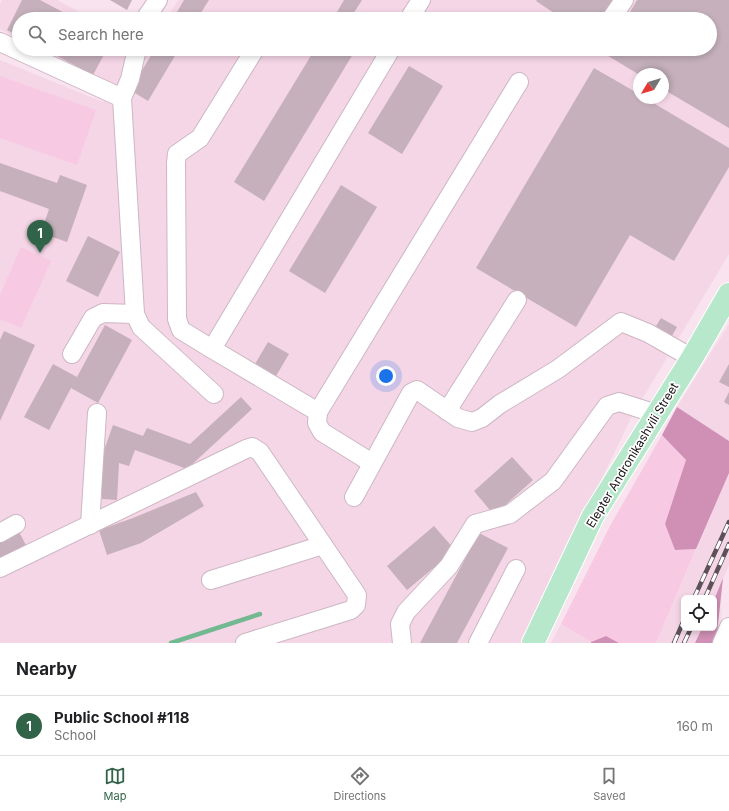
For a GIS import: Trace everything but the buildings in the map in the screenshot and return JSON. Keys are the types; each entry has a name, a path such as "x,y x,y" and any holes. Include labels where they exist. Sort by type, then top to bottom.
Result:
{"main road":[{"name":"Elepter Andronikashvili Street","path":"534,643 593,516 692,358 729,294"}],"street":[{"path":"150,12 158,0"},
{"path":"413,12 421,0"},
{"path":"616,12 624,0"},
{"path":"0,42 12,48"},
{"path":"30,56 122,98"},
{"path":"135,56 130,78 122,98 135,314 141,328 214,394"},
{"path":"251,56 200,138 177,154 177,319 181,330 318,412"},
{"path":"212,349 387,56"},
{"path":"372,463 322,432 317,423 318,412 519,82"},
{"path":"447,411 517,300"},
{"path":"72,354 93,318 103,313 135,314"},
{"path":"354,497 411,393 417,390 458,418 472,422 482,418 500,404 558,369 621,322 648,333 692,358"},
{"path":"402,643 400,624 406,612 449,566 476,524 510,514 553,481 607,406 619,402 657,414"},
{"path":"90,525 97,413"},
{"path":"0,568 246,449 252,448 260,452 357,595 356,605 350,610 245,643"},
{"path":"0,533 16,524"},
{"path":"211,580 323,545"},
{"path":"478,643 516,569"},
{"path":"722,643 729,627"}],"shaded area":[{"path":"2,0 57,0 79,12 12,12 12,35 0,29 0,4"},
{"path":"178,0 729,0 729,254 632,416 522,643 0,643 0,60 103,102 114,87 54,56 717,56 717,12 171,12"},
{"path":"0,76 96,110 77,165 0,138"},
{"path":"21,247 51,261 21,328 0,319 0,295"},
{"path":"729,324 729,441 677,407"},
{"path":"677,407 729,441 729,473 696,549 675,550 665,524 686,460 662,435"},
{"path":"662,435 686,460 665,524 675,550 696,549 656,643 619,643 606,636 591,642 561,624 610,526"},
{"path":"729,473 729,565 716,595 681,595 681,631 701,631 695,643 656,643"},
{"path":"723,578 716,643 695,643 701,631 717,631 716,595"},
{"path":"561,624 591,642 591,643 551,643"},
{"path":"606,636 619,643 591,643 591,642"}],"waterway":[{"path":"171,643 260,614"}],"railway":[{"path":"695,595 729,522"},
{"path":"706,595 729,544"},
{"path":"674,643 681,627"},
{"path":"684,643 690,631"}],"place":[{"name":"Public School #118","path":"40,253"}]}
